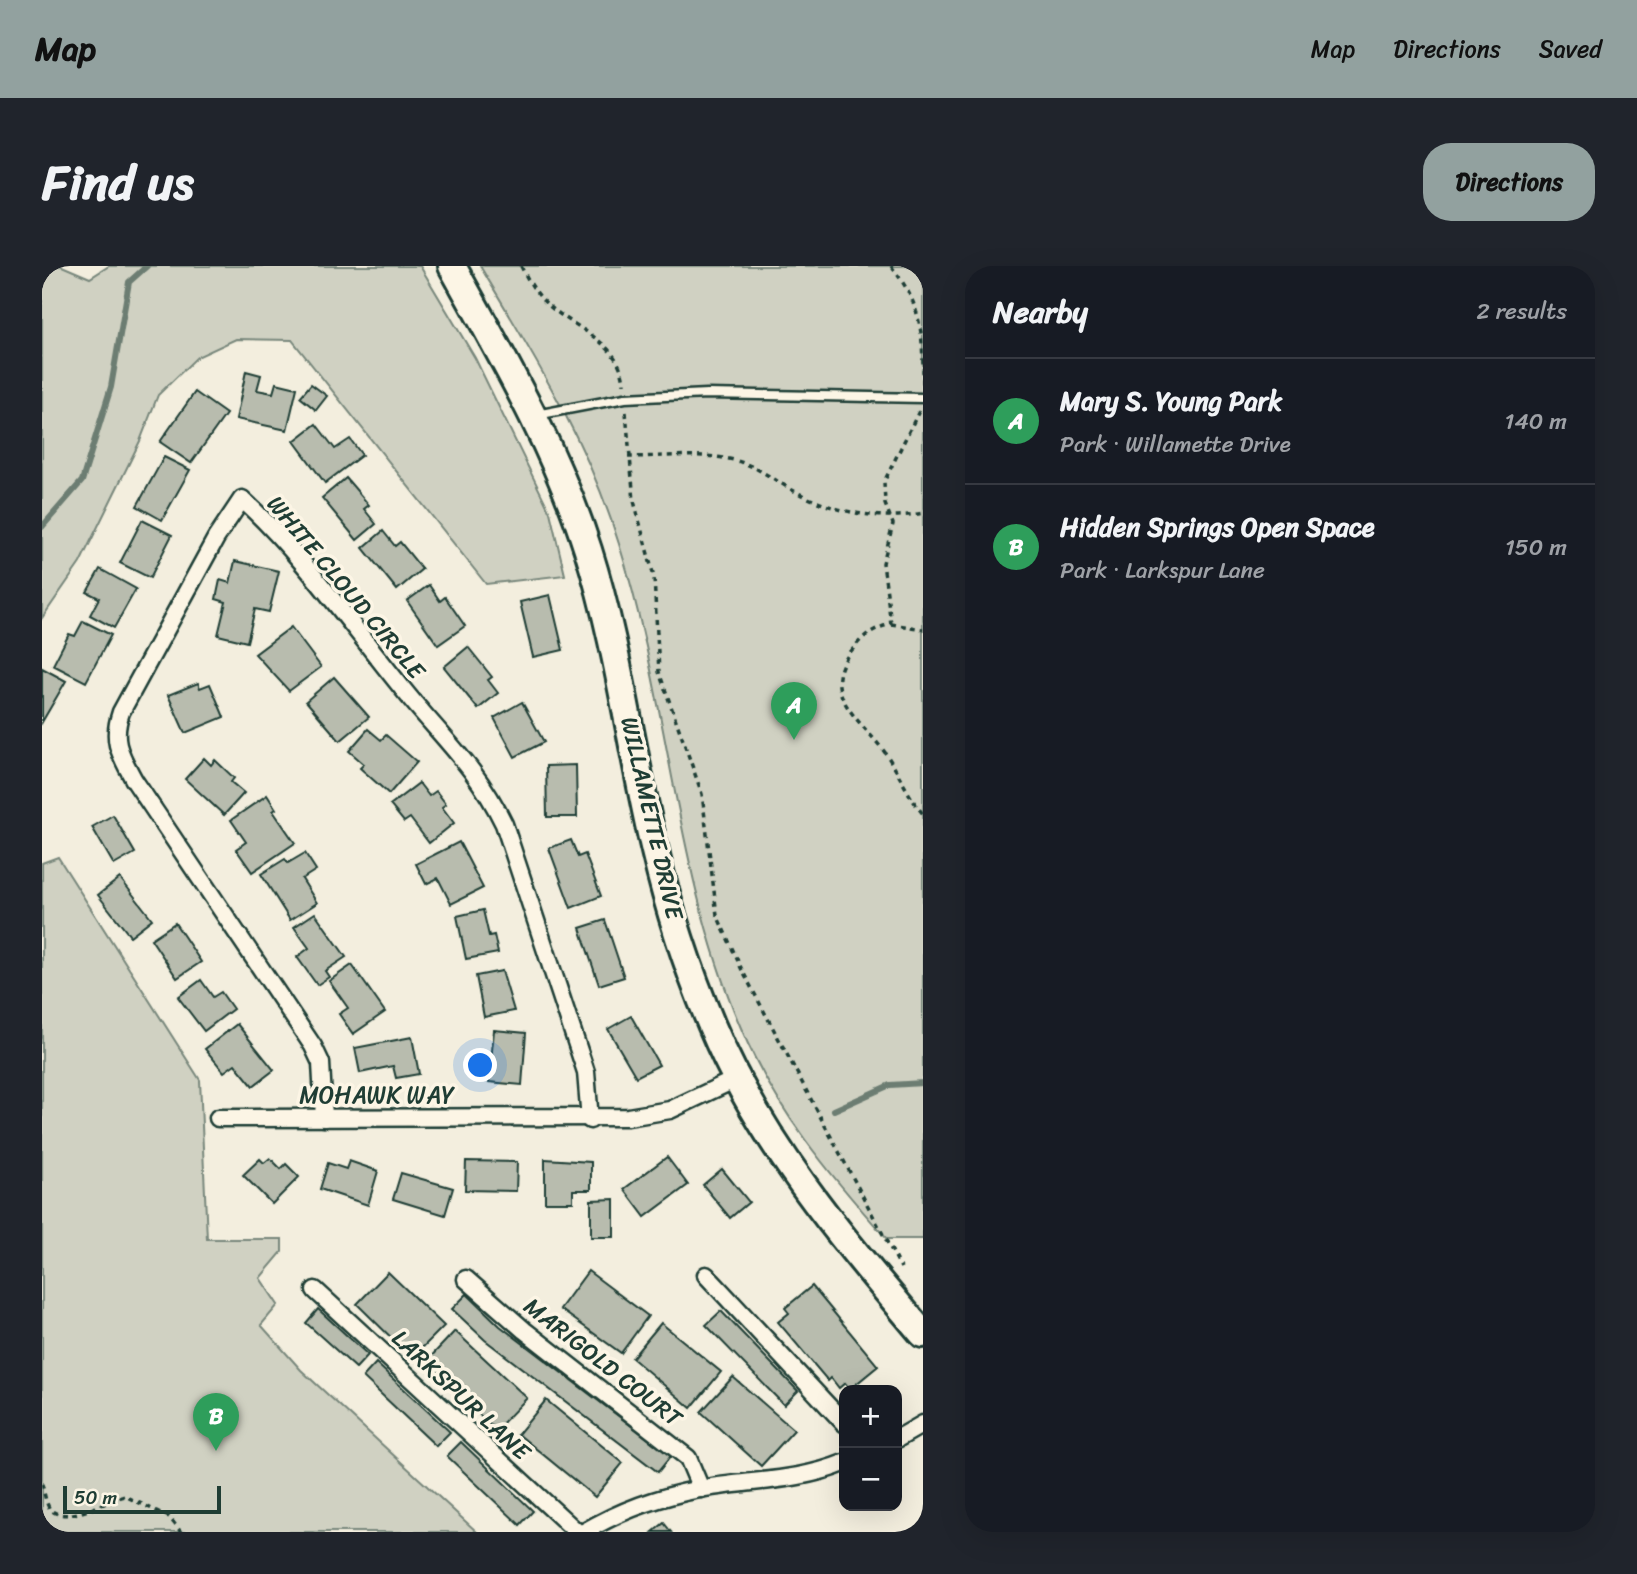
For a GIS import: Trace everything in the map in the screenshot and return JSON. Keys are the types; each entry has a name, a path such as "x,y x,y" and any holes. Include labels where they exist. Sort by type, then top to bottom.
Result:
{"main road":[{"name":"WILLAMETTE DRIVE","path":"452,266 533,415 573,506 607,617 670,911 713,1029 738,1078 792,1170 923,1334"}],"street":[{"name":"WHITE CLOUD CIRCLE","path":"324,1118 321,1063 313,1046 134,780 120,753 114,731 121,712 216,538 242,499 274,528 420,710 476,773 492,800 504,824 586,1072 590,1120"},
{"name":"MOHAWK WAY","path":"218,1118 590,1120 670,1110 738,1078"},
{"path":"706,1275 839,1418"},
{"name":"MARIGOLD COURT","path":"466,1279 524,1330 688,1458 701,1489"},
{"name":"LARKSPUR LANE","path":"315,1290 577,1532"},
{"path":"902,1436 923,1424"},
{"path":"584,1532 636,1505 701,1489 783,1480 839,1464"}],"lane":[{"path":"533,415 625,398 706,394 923,398"}],"path":[{"path":"521,266 543,300 586,329 617,361 623,374 628,457 634,501 654,578 659,671 702,794 717,915 742,970 902,1271"},
{"path":"891,266 914,301 922,330 923,386"},
{"path":"891,624 883,564 893,519 885,504 884,482 919,410"},
{"path":"628,457 688,457 745,463 800,495 852,513 893,519 923,513"},
{"path":"923,629 891,624 865,634 839,665 836,678 844,702 896,768 923,814"},
{"path":"42,1484 49,1509"},
{"path":"49,1509 73,1515 125,1496 169,1517 181,1532"},
{"path":"42,1515 49,1509"}],"shaded area":[{"path":"42,266 62,266 90,278 109,266 420,266 475,358 550,512 565,575 486,584 292,340 236,339 197,357 158,395 140,441 80,563 42,618"},
{"path":"480,266 923,266 923,1239 887,1239 865,1215 824,1165 787,1113 770,1086 741,1028 701,910 650,665 619,544 576,435"},
{"path":"58,857 200,1080 207,1239 282,1239 282,1252 260,1278 278,1305 261,1325 301,1370 477,1532 42,1532 42,863"}],"building":[{"path":"246,371 261,375 257,390 273,393 276,383 297,388 287,430 236,419"},
{"path":"311,384 327,396 316,410 300,397"},
{"path":"195,392 226,414 191,463 160,442"},
{"path":"316,424 335,449 350,439 362,455 325,483 294,441"},
{"path":"164,457 190,470 162,520 137,506"},
{"path":"346,478 369,505 364,509 376,524 357,540 322,498"},
{"path":"142,520 172,535 150,578 120,563"},
{"path":"383,531 395,546 400,542 422,569 397,590 363,548"},
{"path":"235,561 279,571 269,612 255,609 247,642 218,635 226,602 216,599 220,580 230,583"},
{"path":"100,569 136,589 114,628 90,615 99,598 87,592"},
{"path":"429,585 440,601 445,597 465,626 438,645 407,601"},
{"path":"550,595 563,650 533,657 520,602"},
{"path":"83,621 111,635 86,682 53,665 69,634 75,636"},
{"path":"291,627 321,667 289,691 255,654"},
{"path":"468,647 492,677 488,680 498,693 478,709 444,667"},
{"path":"42,668 66,681 42,722"},
{"path":"334,677 369,717 340,741 306,701"},
{"path":"198,683 200,688 210,684 224,717 185,733 168,695"},
{"path":"522,702 544,742 515,757 494,718"},
{"path":"368,729 381,740 386,735 417,762 389,794 360,768 364,764 349,751"},
{"path":"204,758 211,765 215,760 234,778 231,782 244,793 224,815 185,779"},
{"path":"576,765 577,817 547,817 546,766"},
{"path":"419,783 429,796 436,791 446,804 442,807 454,823 429,843 410,818 404,822 390,805"},
{"path":"267,795 276,809 273,811 295,843 252,872 236,849 246,842 231,820"},
{"path":"113,815 135,853 114,865 92,827"},
{"path":"571,840 578,857 585,854 601,896 571,908 549,848"},
{"path":"459,842 483,888 451,904 438,878 426,884 416,864"},
{"path":"305,853 316,870 302,879 317,903 290,920 261,874 285,859 288,863"},
{"path":"120,878 152,919 130,936 98,895"},
{"path":"483,910 489,936 494,935 498,953 466,959 457,916"},
{"path":"315,913 346,957 325,971 329,977 317,985 297,957 309,948 294,927"},
{"path":"605,920 624,977 599,985 580,928"},
{"path":"175,923 201,962 177,978 151,939"},
{"path":"352,965 385,1012 353,1034 339,1014 348,1008 329,981"},
{"path":"502,971 514,1011 484,1017 476,976"},
{"path":"201,980 213,997 221,992 233,1009 204,1031 178,997"},
{"path":"631,1016 659,1065 636,1077 608,1029"},
{"path":"237,1024 274,1070 253,1086 235,1064 224,1072 205,1049"},
{"path":"494,1030 526,1033 522,1085 489,1082"},
{"path":"412,1037 419,1074 396,1078 393,1066 360,1073 355,1048"},
{"path":"667,1157 688,1185 645,1217 624,1189"},
{"path":"270,1158 281,1169 286,1164 299,1177 272,1204 243,1175 260,1159 264,1163"},
{"path":"545,1159 591,1162 591,1190 573,1190 573,1202 545,1202"},
{"path":"349,1161 378,1171 368,1205 320,1189 328,1163 346,1169"},
{"path":"466,1161 517,1162 516,1191 465,1190"},
{"path":"722,1169 749,1202 730,1218 703,1185"},
{"path":"401,1173 453,1188 445,1215 393,1199"},
{"path":"614,1199 614,1237 591,1237 591,1200"},
{"path":"588,1271 648,1316 621,1353 560,1309"},
{"path":"388,1272 444,1326 412,1358 357,1304"},
{"path":"812,1286 878,1366 855,1385 845,1383 839,1385 839,1388 831,1378 828,1381 778,1322 789,1313 785,1308"},
{"path":"467,1294 500,1326 671,1456 658,1472 485,1340 452,1309"},
{"path":"318,1309 368,1355 356,1368 306,1323"},
{"path":"721,1311 798,1391 784,1405 706,1325"},
{"path":"661,1323 721,1372 691,1408 632,1358"},
{"path":"455,1331 527,1398 496,1430 424,1364"},
{"path":"376,1363 450,1432 436,1446 363,1377"},
{"path":"733,1377 794,1430 761,1466 701,1412"},
{"path":"546,1400 623,1463 595,1497 518,1434"},
{"path":"461,1442 533,1511 520,1525 447,1456"},
{"path":"664,1523 671,1532 653,1532"}],"waterway":[{"path":"42,527 82,481 111,387 129,282 147,266"},
{"path":"834,1110 890,1085 923,1083"}],"place":[{"name":"Mary S. Young Park","path":"794,740"},
{"name":"Hidden Springs Open Space","path":"216,1451"}]}
